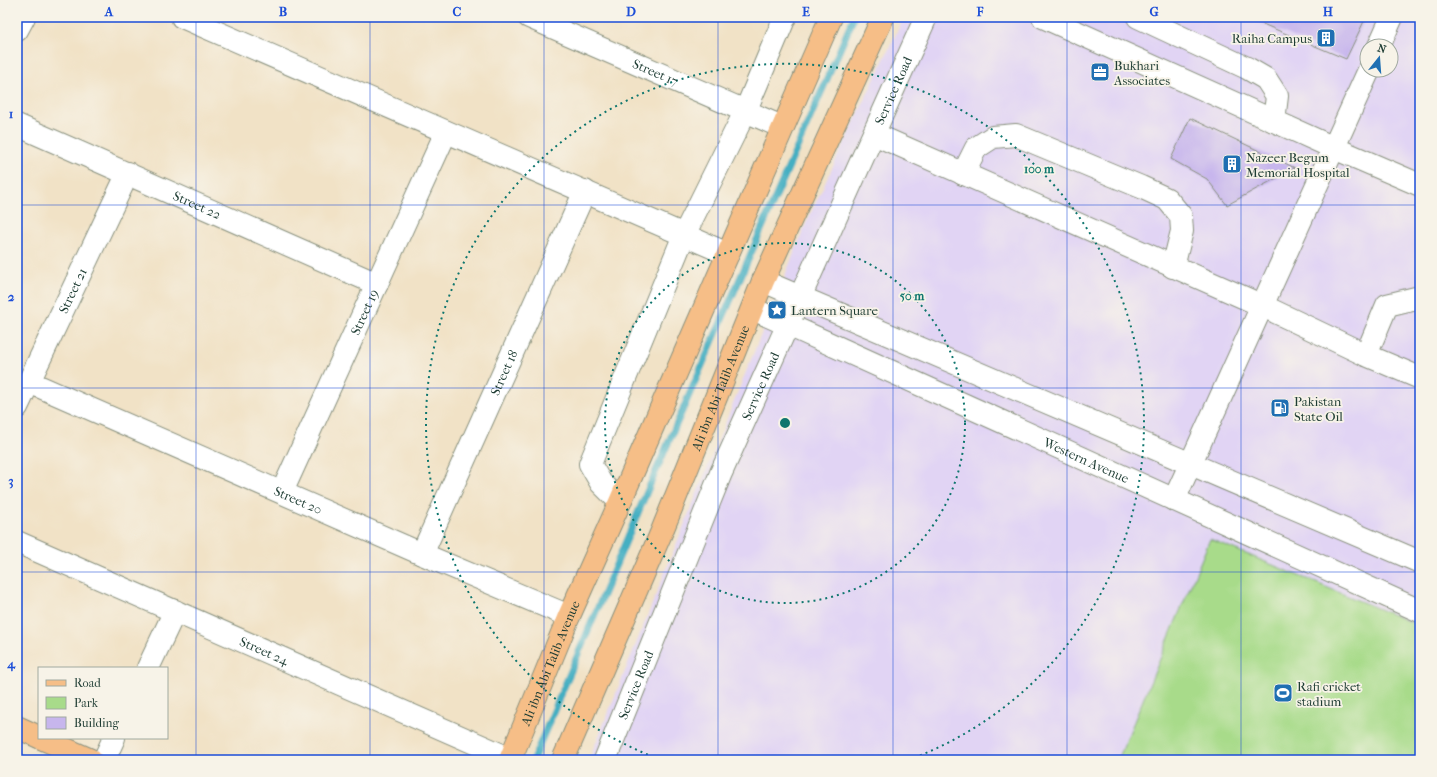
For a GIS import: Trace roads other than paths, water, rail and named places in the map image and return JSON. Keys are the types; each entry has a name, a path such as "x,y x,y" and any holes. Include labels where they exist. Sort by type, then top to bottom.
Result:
{"main road":[{"name":"Ali ibn Abi Talib Avenue","path":"510,760 569,616 831,17"},
{"name":"Ali ibn Abi Talib Avenue","path":"562,760 662,531 753,309 763,281 883,17"},
{"path":"17,728 38,737"},
{"path":"42,739 91,760"}],"street":[{"path":"17,30 24,17"},
{"path":"182,17 728,254"},
{"name":"Street 17","path":"529,17 782,127"},
{"path":"620,502 601,483 590,464 684,234 745,112 785,17"},
{"name":"Service Road","path":"605,760 721,473 926,17"},
{"path":"1043,17 1334,148 1420,185"},
{"path":"1138,17 1247,68 1266,79 1277,96 1274,121"},
{"path":"1383,38 1392,17"},
{"path":"1174,500 1365,78"},
{"name":"Street 22","path":"17,125 377,284"},
{"name":"Street 19","path":"282,492 446,132"},
{"path":"874,134 1263,306 1366,355 1420,378"},
{"path":"963,174 976,148 993,137 1016,135 1167,198 1181,216 1182,231 1173,267"},
{"name":"Street 21","path":"17,407 128,174"},
{"name":"Street 18","path":"422,554 585,191"},
{"path":"763,281 1420,562"},
{"path":"1366,355 1387,305 1420,297"},
{"name":"Western Avenue","path":"753,309 1420,612"},
{"name":"Street 20","path":"29,382 422,554 569,616"},
{"name":"Street 24","path":"17,542 510,760"},
{"path":"148,667 175,611"},
{"path":"104,760 114,739"}],"waterway":[{"path":"533,760 646,494 854,17"},
{"path":"17,756 26,760"}],"place":[{"name":"Raiha Campus","path":"1326,38"},
{"name":"Bukhari Associates","path":"1100,72"},
{"name":"Nazeer Begum Memorial Hospital","path":"1232,164"},
{"name":"Lantern Square","path":"777,310"},
{"name":"Pakistan State Oil","path":"1280,408"},
{"name":"Rafi cricket stadium","path":"1283,693"}]}
